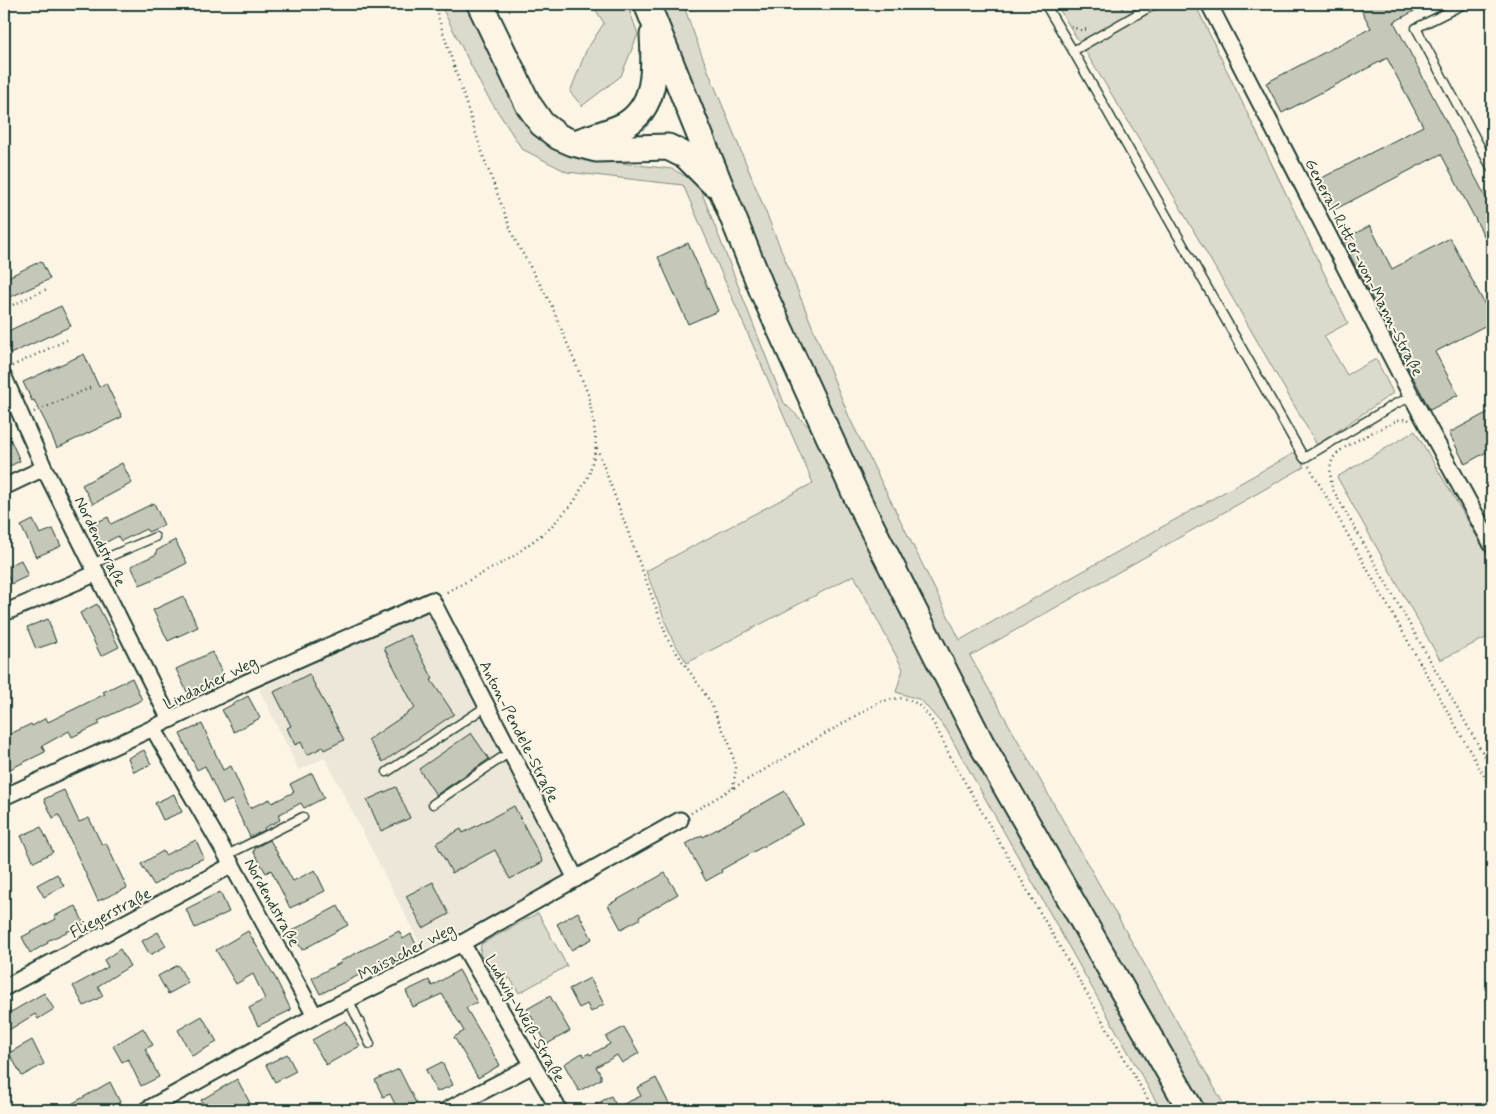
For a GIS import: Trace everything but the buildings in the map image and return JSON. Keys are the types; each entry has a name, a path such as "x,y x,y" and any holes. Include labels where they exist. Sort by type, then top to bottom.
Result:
{"highway":[{"path":"480,4 528,104 542,124 559,137 596,149 668,147 686,156 721,191"},
{"path":"573,143 624,125 643,109 653,84 654,57 649,11"},
{"path":"649,11 762,292 860,504 981,744 1190,1110"}],"street":[{"name":"General-Ritter-von-Mann-Straße","path":"1209,4 1412,397 1492,545"},
{"name":"Nordendstraße","path":"8,371 22,418 44,468 170,720"},
{"path":"4,487 44,468"},
{"path":"4,613 94,568"},
{"name":"Anton-Pendele-Straße","path":"432,600 576,879"},
{"name":"Lindacher Weg","path":"4,797 247,682 432,600"},
{"name":"Nordendstraße","path":"153,728 230,860 315,1016"},
{"name":"Maisacher Weg","path":"146,1110 315,1016 462,943 680,820"},
{"name":"Fliegerstraße","path":"4,988 230,860"},
{"name":"Ludwig-Weiß-Straße","path":"462,943 559,1110"},
{"path":"447,1110 533,1065"}],"lane":[{"path":"1045,4 1304,458 1397,403 1412,397"},
{"path":"1073,51 1155,4"},
{"path":"1464,4 1416,28 1492,169"},
{"path":"94,568 155,537"},
{"path":"386,772 487,706"},
{"path":"433,804 510,752"},
{"path":"230,860 303,817"},
{"path":"348,1000 370,1044"}],"path":[{"path":"434,4 482,153 514,238 551,304 588,394 596,446 668,640 709,700 729,743 736,768 733,788"},
{"path":"1115,13 1131,4"},
{"path":"1066,19 1071,26 1079,30 1091,28"},
{"path":"4,309 47,290"},
{"path":"8,371 67,340"},
{"path":"22,418 92,387"},
{"path":"1413,425 1407,419 1398,420 1341,450 1333,459 1330,474 1332,488 1492,769"},
{"path":"432,600 510,558 549,529 574,502 589,475 596,446"},
{"path":"1304,458 1492,790"},
{"path":"680,820 879,702 897,698 910,700 927,713 957,769 1154,1110"}],"shaded area":[{"path":"440,4 466,4 520,108 548,142 579,158 672,169 698,183 784,403 811,429 971,749 1176,1110 1161,1110 946,729 921,700 896,692 903,669 854,575 687,663 672,639 646,571 813,483 683,185 567,172 522,149 483,89"},
{"path":"592,4 627,4 638,34 621,76 582,106 570,92 586,51 604,23"},
{"path":"655,4 683,4 701,53 850,419 960,640 1296,452 1304,467 970,656 1227,1110 1198,1110 988,738 827,418"},
{"path":"1056,4 1195,4 1348,323 1324,336 1347,375 1376,359 1393,393 1317,445 1165,181"},
{"path":"1415,431 1492,562 1492,635 1440,660 1337,477"},
{"path":"431,609 568,876 423,950 325,758 299,770 259,689"},
{"path":"538,913 567,966 519,993 510,978 499,984 480,954 481,944"}]}
